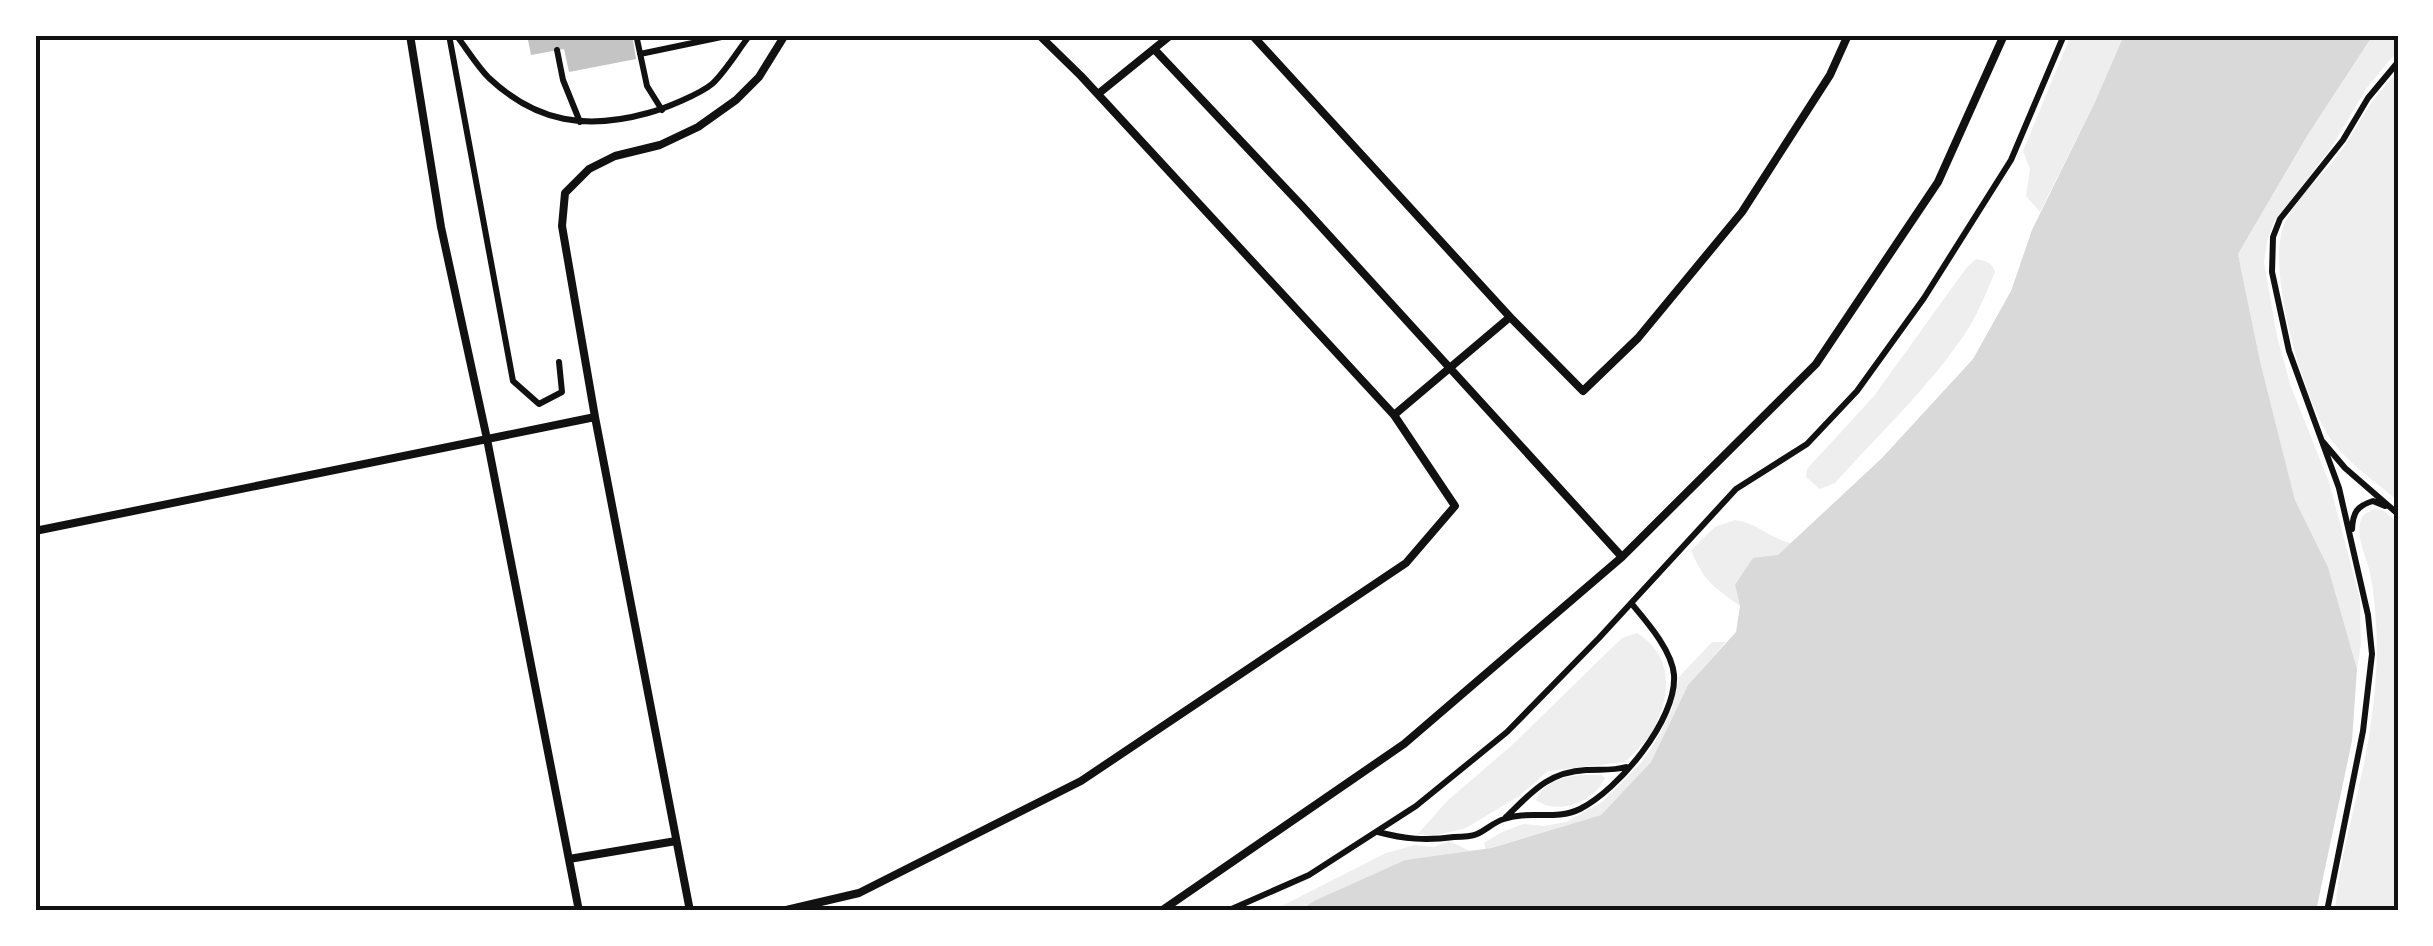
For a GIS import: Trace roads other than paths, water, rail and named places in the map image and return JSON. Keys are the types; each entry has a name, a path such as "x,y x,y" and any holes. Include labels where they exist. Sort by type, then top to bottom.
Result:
{"lane":[{"path":"410,35 442,227 579,911"},
{"path":"690,911 595,417 562,226 565,193 589,169 615,156 660,145 698,126 736,100 760,77 785,35"},
{"path":"782,911 859,892 1081,780 1406,563 1455,506 1394,415 1039,35"},
{"path":"1098,94 1171,35"},
{"path":"1252,35 1582,391 1638,338 1742,212 1830,75 1848,35"},
{"path":"1161,911 1404,744 1622,557 1816,364 1938,182 2004,35"},
{"path":"1154,49 1622,557"},
{"path":"1394,415 1510,317"},
{"path":"35,531 595,417"},
{"path":"569,859 676,841"}]}
